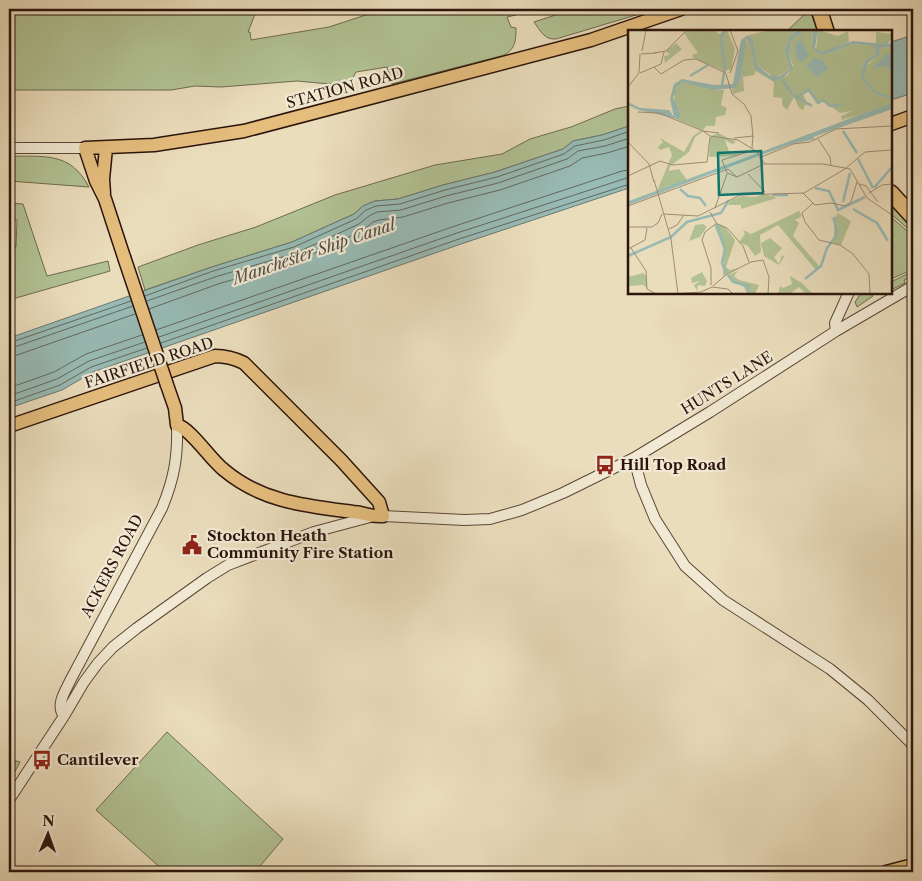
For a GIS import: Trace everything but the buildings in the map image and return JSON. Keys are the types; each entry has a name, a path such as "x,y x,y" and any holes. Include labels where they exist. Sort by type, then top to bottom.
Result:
{"highway":[{"path":"819,9 826,30"},
{"path":"892,194 913,217"}],"main road":[{"name":"STATION ROAD","path":"85,148 184,141 262,127 581,42 681,9"},
{"path":"892,124 913,116"},
{"name":"ACKERS ROAD","path":"85,148 96,181 104,196 175,408 177,425"},
{"name":"ACKERS ROAD","path":"104,196 106,148"},
{"name":"FAIRFIELD ROAD","path":"9,426 215,356 236,358 341,460 379,502 376,516"},
{"path":"177,425 185,428 205,452 224,470 246,485 272,497 298,505 376,516"},
{"path":"886,872 913,865"}],"street":[{"name":"STATION ROAD","path":"9,148 85,148"},
{"name":"HUNTS LANE","path":"634,458 913,286"},
{"path":"836,332 835,323 848,294"},
{"name":"ACKERS ROAD","path":"64,716 60,712 60,705 71,679 162,508 171,485 176,463 177,425"},
{"path":"9,800 98,663 113,647 155,614 228,565 280,544 349,522 376,516 464,520 490,519 522,510 563,493 634,458 641,485 655,519 685,566 723,600 830,670 868,700 913,745"}],"green space":[{"path":"9,9 257,9 248,32 250,32 251,40 329,27 384,9 515,9 516,15 507,17 511,27 516,28 516,33 514,45 506,54 392,84 387,67 356,72 352,79 329,84 297,81 221,87 195,86 171,90 9,90"},
{"path":"574,9 656,9 556,39 545,36 534,22"},
{"path":"810,9 817,30 788,30"},
{"path":"628,106 628,126 602,135 573,141 563,149 495,172 398,199 375,201 363,206 354,214 292,242 145,290 138,267 198,245 256,227 335,195 435,165 502,154 530,139 571,127 615,109"},
{"path":"9,156 55,158 73,167 82,175 89,187 9,181"},
{"path":"9,203 23,204 47,276 108,261 110,271 9,300 9,246 16,247 17,220 9,218"},
{"path":"892,205 913,225 913,233 892,215"},
{"path":"892,218 913,236 913,269 892,279"},
{"path":"907,274 908,278 904,280 905,283 892,290 892,282"},
{"path":"860,294 873,296 857,307 855,302"},
{"path":"167,732 283,839 255,872 165,872 96,810"},
{"path":"9,759 20,762 9,783"}],"water":[{"path":"913,35 913,93 892,100 892,42"},
{"name":"Manchester Ship Canal","path":"628,126 628,188 461,244 93,372 62,390 9,408 9,338 212,267 292,242 354,214 363,206 375,201 398,199 495,172 563,149 573,141 602,135"}],"place":[{"name":"Hill Top Road","path":"605,465"},
{"name":"Stockton Heath Community Fire Station","path":"192,545"},
{"name":"Cantilever","path":"42,760"}]}
